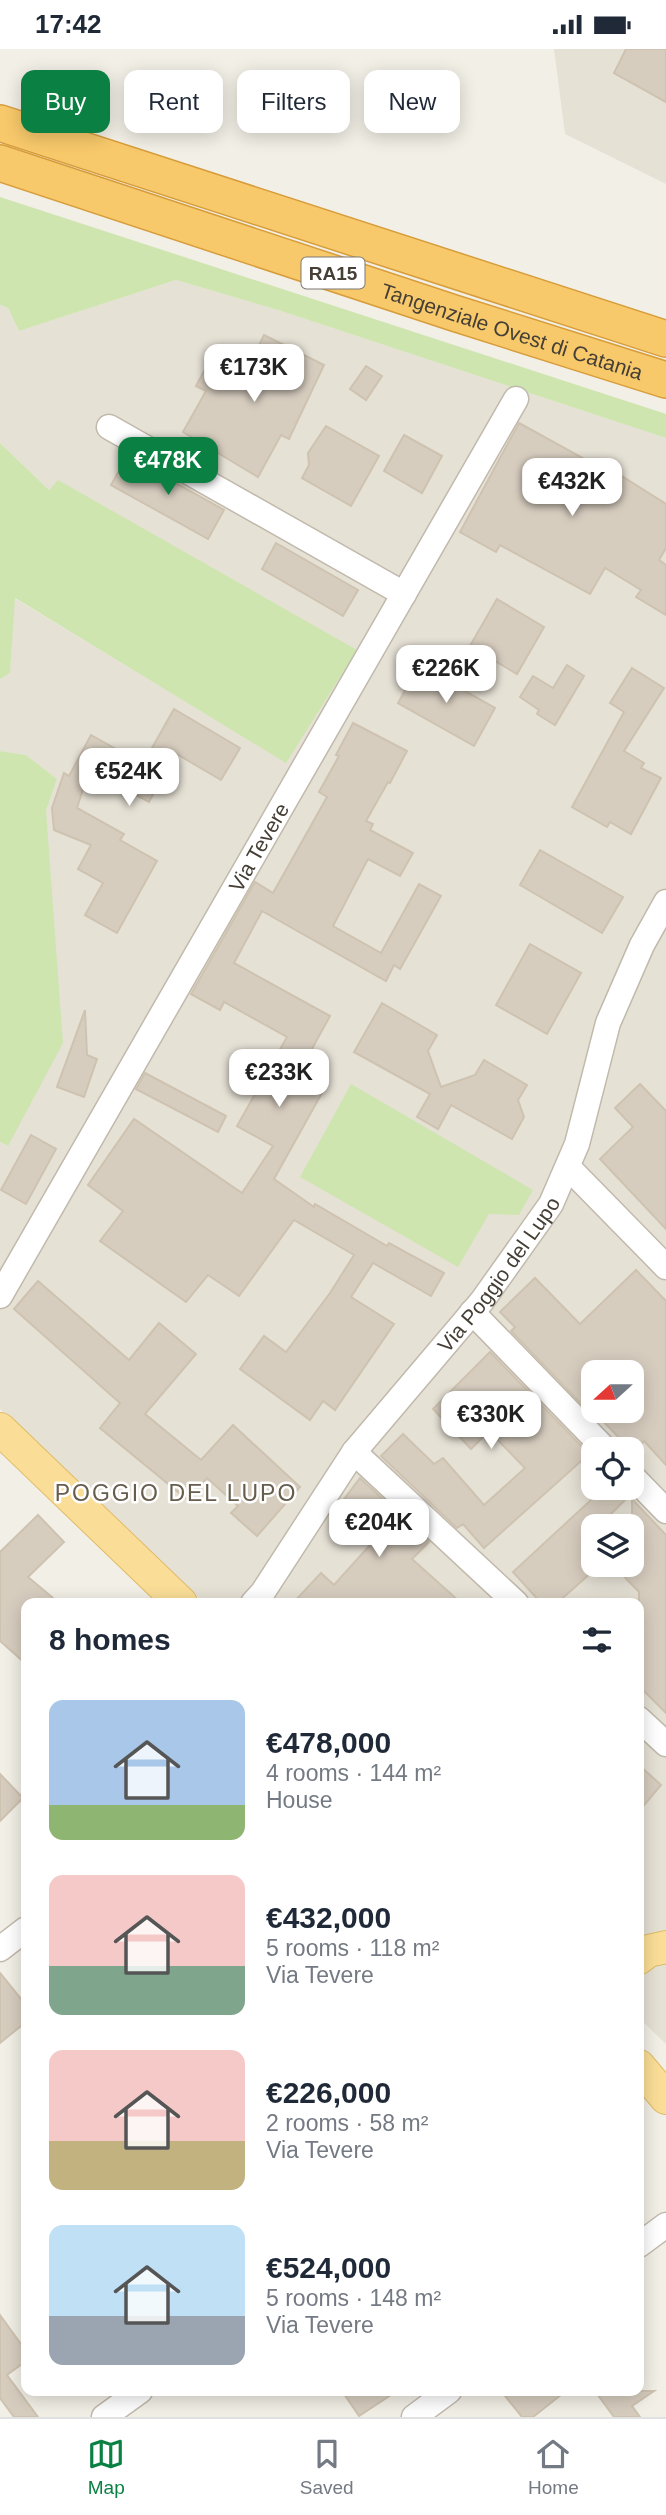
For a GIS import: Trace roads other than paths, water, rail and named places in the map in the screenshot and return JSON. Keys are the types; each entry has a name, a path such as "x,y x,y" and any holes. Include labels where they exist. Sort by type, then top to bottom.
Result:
{"highway":[{"name":"Tangenziale Ovest di Catania","path":"0,123 666,339"},
{"name":"Tangenziale Ovest di Catania","path":"0,163 666,380"}],"main road":[{"path":"0,1429 176,1598"},
{"path":"644,1954 666,1947"},
{"path":"644,2072 666,2098"}],"street":[{"name":"Via Tevere","path":"0,1296 516,399"},
{"path":"109,427 404,594"},
{"name":"Via Poggio del Lupo","path":"258,1598 354,1452 471,1312 551,1204 577,1145 608,1023 642,945 665,905"},
{"path":"568,1167 666,1267"},
{"path":"471,1312 593,1437"},
{"path":"354,1452 511,1598"},
{"path":"644,1488 666,1511"},
{"path":"644,1724 666,1744"},
{"path":"644,2241 666,2225"},
{"path":"104,2417 133,2396"},
{"path":"414,2417 442,2396"}],"district":[{"name":"POGGIO DEL LUPO","path":"176,1493"}]}
